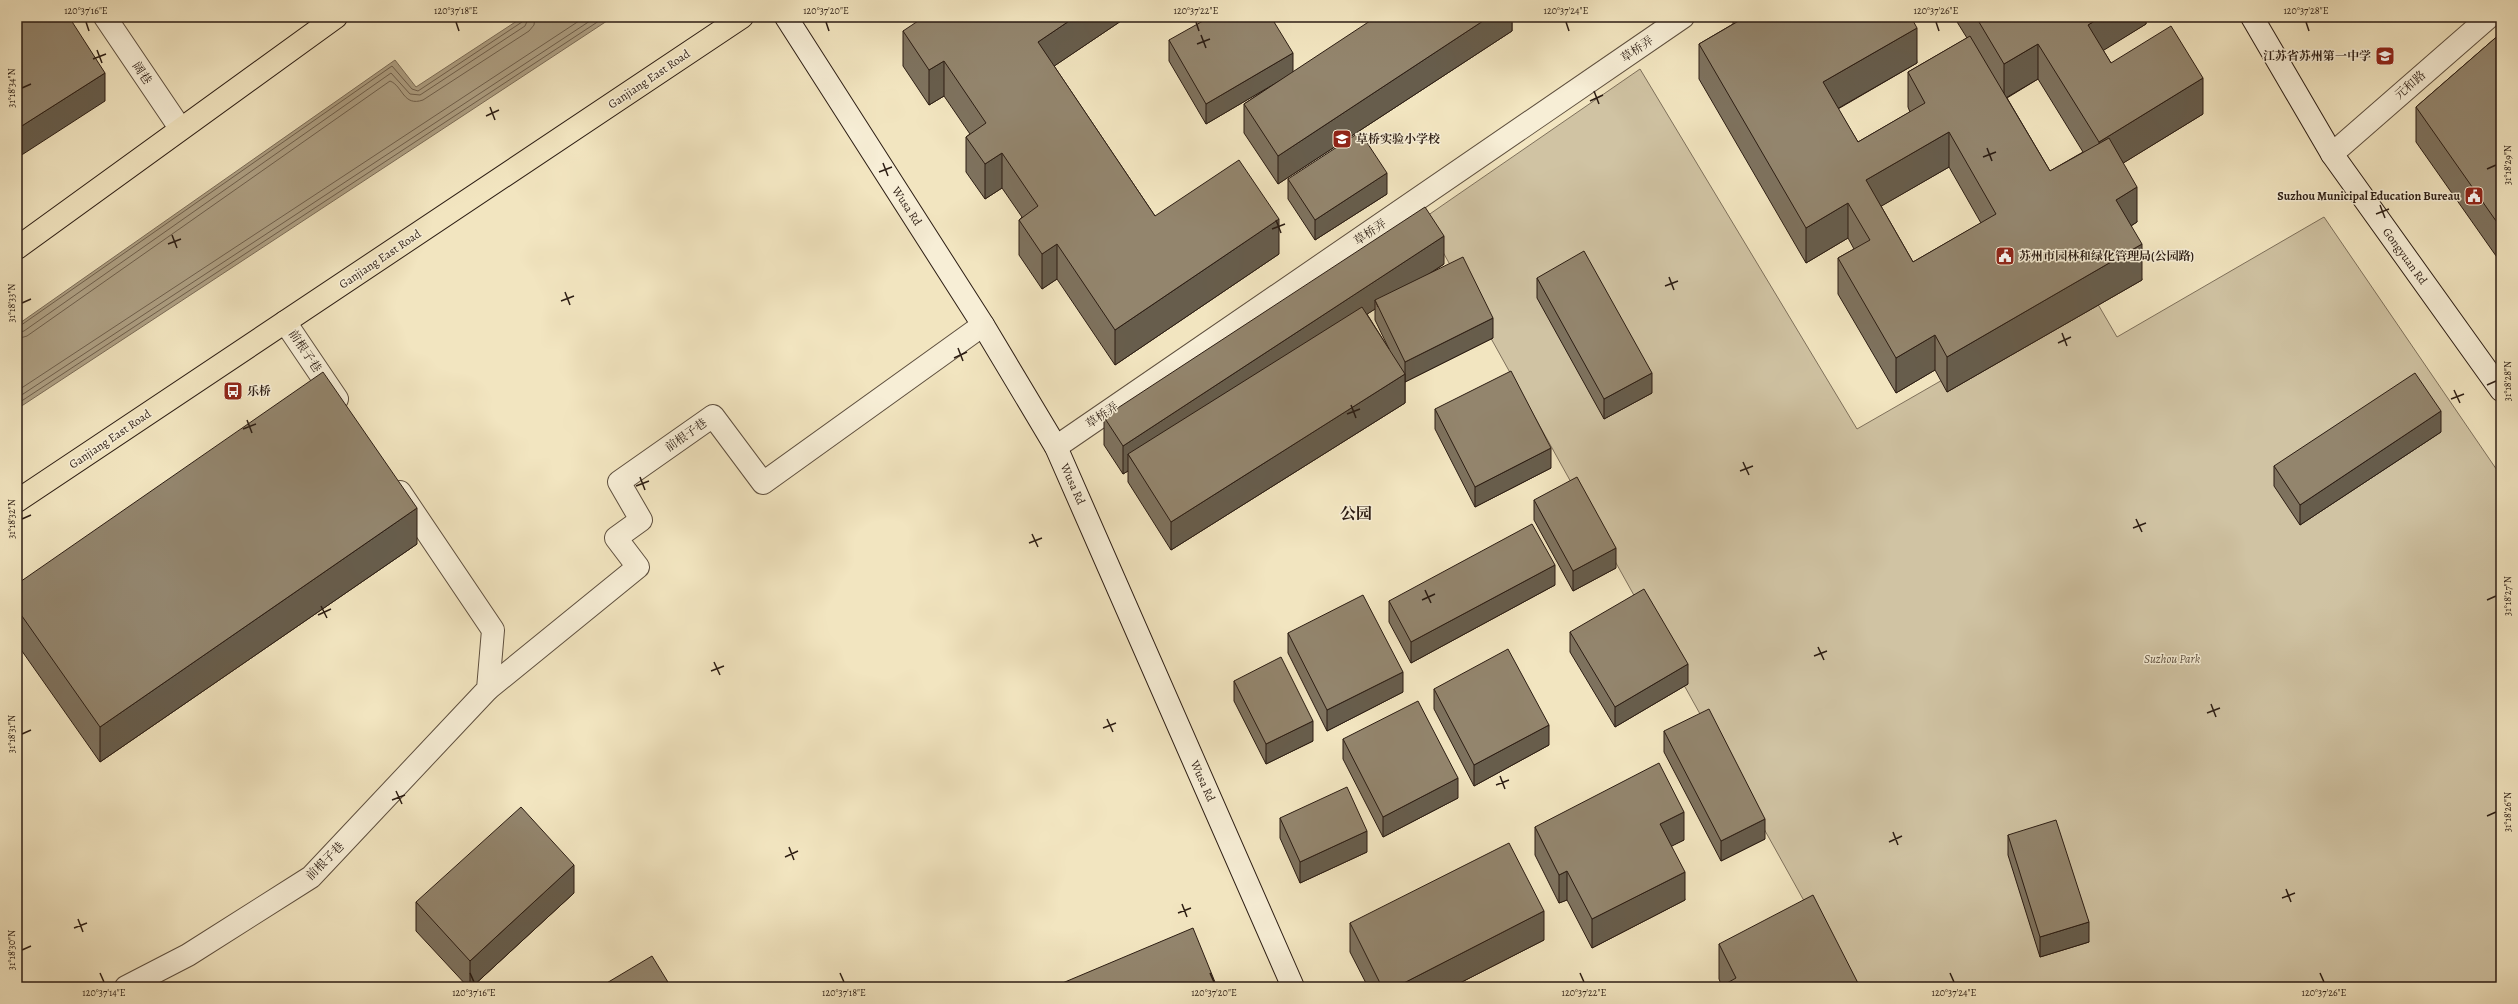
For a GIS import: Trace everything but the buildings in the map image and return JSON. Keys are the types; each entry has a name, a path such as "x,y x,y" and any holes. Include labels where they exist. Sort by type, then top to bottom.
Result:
{"main road":[{"path":"17,248 180,128 336,17"},
{"name":"Ganjiang East Road","path":"17,501 742,17"}],"street":[{"name":"阔巷","path":"105,17 180,128"},
{"name":"Wusa Rd","path":"786,17 983,325 1056,446 1293,987"},
{"name":"草桥弄","path":"1056,446 1683,17"},
{"name":"Gongyuan Rd","path":"2252,17 2332,154 2501,390"},
{"name":"元和路","path":"2332,154 2489,17"},
{"name":"前根子巷","path":"286,322 347,414"},
{"name":"前根子巷","path":"126,987 188,956 311,877 488,689 638,567 616,538 641,520 619,482 713,416 763,483 983,325"},
{"path":"387,473 492,630 488,689"}],"green space":[{"name":"Suzhou Park","path":"1640,69 1857,429 2092,294 2117,337 2324,217 2501,476 2501,987 1852,987 1424,218"}],"water":[{"path":"523,17 613,17 17,409 17,325 395,60 416,87"}],"place":[{"name":"江苏省苏州第一中学","path":"2385,56"},
{"name":"草桥实验小学校","path":"1342,139"},
{"name":"Suzhou Municipal Education Bureau","path":"2474,196"},
{"name":"苏州市园林和绿化管理局(公园路)","path":"2005,256"},
{"name":"乐桥","path":"233,391"}],"district":[{"name":"公园","path":"1356,513"}]}
